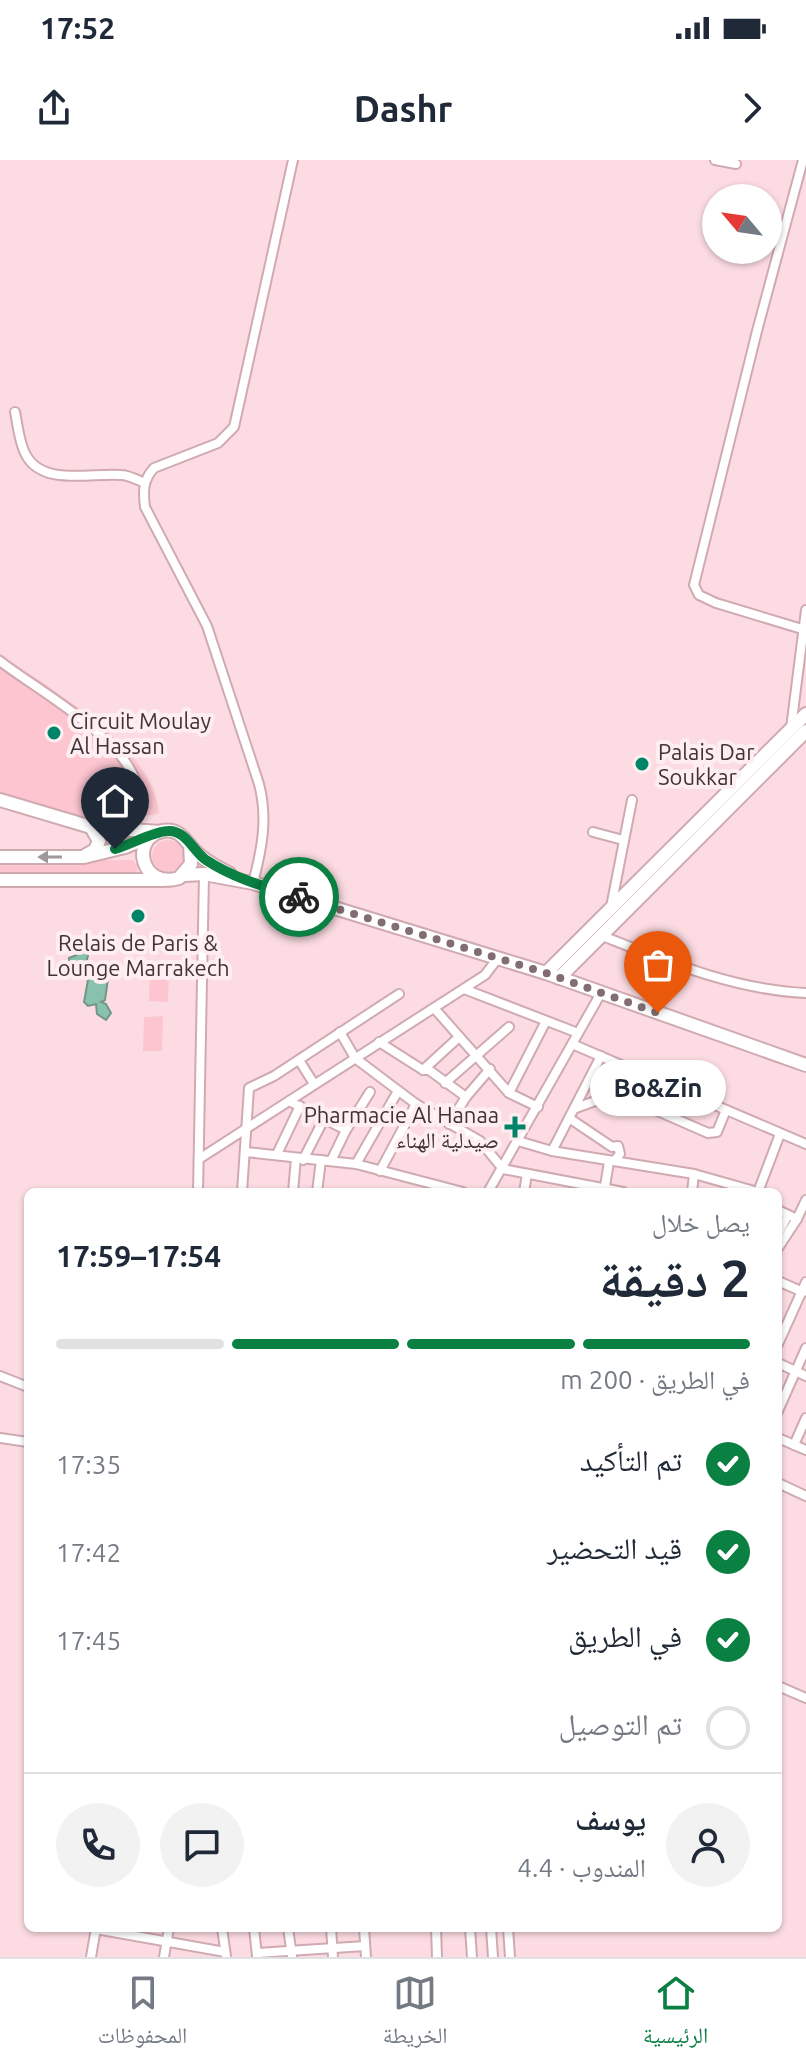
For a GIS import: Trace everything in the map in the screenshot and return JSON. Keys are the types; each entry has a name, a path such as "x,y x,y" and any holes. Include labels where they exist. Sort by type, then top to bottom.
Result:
{"street":[{"path":"253,883 264,828 259,784 207,626 145,507 145,483 154,468 218,443 234,427 293,160"},
{"path":"715,160 736,164"},
{"path":"802,629 706,598 695,591 694,585 803,160"},
{"path":"15,412 26,457 36,466 62,475 122,475 145,483"},
{"path":"798,733 802,629 806,610"},
{"path":"0,661 87,723 118,751 129,767 135,782 133,807 122,822 107,830"},
{"path":"546,973 798,733 806,714"},
{"path":"559,978 783,746"},
{"path":"0,800 107,830 178,833 198,854 236,878"},
{"path":"611,908 632,800"},
{"path":"84,857 95,850 99,841 91,827"},
{"path":"107,830 143,854 148,870 163,880"},
{"path":"593,832 623,840"},
{"path":"0,857 84,857 130,845 156,834"},
{"path":"143,854 156,834"},
{"path":"184,875 192,862 190,845"},
{"path":"198,1188 204,874"},
{"path":"0,880 173,880 184,875 204,874 236,878 546,973 806,1065"},
{"path":"600,935 697,972 806,993"},
{"path":"199,1159 488,973 498,958"},
{"path":"464,989 578,1033"},
{"path":"491,1188 601,993"},
{"path":"242,1188 249,1088 299,1060 399,994"},
{"path":"434,1008 509,1093 538,1107"},
{"path":"509,1093 546,1021"},
{"path":"445,1083 509,1027"},
{"path":"340,1032 355,1058 416,1104 480,1141 503,1169 594,1188"},
{"path":"423,1070 459,1037"},
{"path":"379,1042 423,1070 429,1070 466,1097"},
{"path":"572,1044 806,1144"},
{"path":"552,1151 601,1056"},
{"path":"299,1060 314,1084"},
{"path":"575,1108 605,1098 612,1091 623,1066"},
{"path":"449,1124 466,1097 490,1069"},
{"path":"356,1164 398,1091"},
{"path":"612,1091 708,1133 717,1132 726,1110"},
{"path":"318,1188 326,1160 370,1092"},
{"path":"289,1101 346,1130"},
{"path":"380,1171 416,1104"},
{"path":"277,1154 300,1106"},
{"path":"294,1188 300,1159 325,1117"},
{"path":"569,1118 612,1147 618,1146 620,1154 611,1162 604,1188"},
{"path":"760,1188 780,1134"},
{"path":"518,1141 552,1151 694,1174 744,1188"},
{"path":"246,1152 356,1164 447,1188"},
{"path":"525,1188 527,1174"},
{"path":"692,1188 694,1174"},
{"path":"782,1242 806,1200"},
{"path":"782,1212 797,1219"},
{"path":"782,1336 804,1293 806,1282"},
{"path":"782,1283 804,1293"},
{"path":"782,1402 806,1348"},
{"path":"782,1365 806,1376"},
{"path":"0,1376 24,1385"},
{"path":"794,1445 806,1418"},
{"path":"0,1438 24,1441"},
{"path":"782,1440 806,1450"},
{"path":"782,1485 806,1496"},
{"path":"782,1688 806,1698"},
{"path":"91,1957 95,1932"},
{"path":"116,1932 226,1954 223,1932"},
{"path":"164,1957 168,1932"},
{"path":"254,1932 257,1955 333,1953 365,1946"},
{"path":"288,1932 291,1955"},
{"path":"331,1932 333,1953"},
{"path":"364,1932 366,1957"},
{"path":"436,1932 437,1957"},
{"path":"470,1932 472,1957"},
{"path":"491,1932 493,1957"},
{"path":"508,1932 510,1957"}],"shaded area":[{"name":"Circuit Moulay Al Hassan","path":"0,653 71,702 120,743 139,765 153,789 159,814 98,821 0,793"},
{"path":"168,840 179,845 184,856 179,867 168,872 157,867 152,856 157,845"},
{"path":"133,860 138,867 133,874 0,875 0,861"},
{"path":"81,949 89,951 88,971 102,972 108,979 105,1000 101,1002 111,1013 106,1020 97,1014 96,1004 88,1006 84,1002 88,980 69,966 69,958"},
{"path":"150,963 169,963 168,1002 149,1001"},
{"path":"163,1016 162,1051 143,1051 144,1017"}],"way so far":[{"path":"299,897 546,973 658,1013"}],"place":[{"name":"Circuit Moulay Al Hassan","path":"54,733"},
{"name":"Palais Dar Soukkar","path":"642,764"},
{"name":"Relais de Paris & Lounge Marrakech","path":"138,916"},
{"name":"Bo&Zin","path":"658,1013"},
{"name":"Pharmacie Al Hanaa صيدلية الهناء","path":"515,1127"}],"route":[{"path":"115,849 160,832 174,831 184,836 198,854 236,878 299,897"}]}
